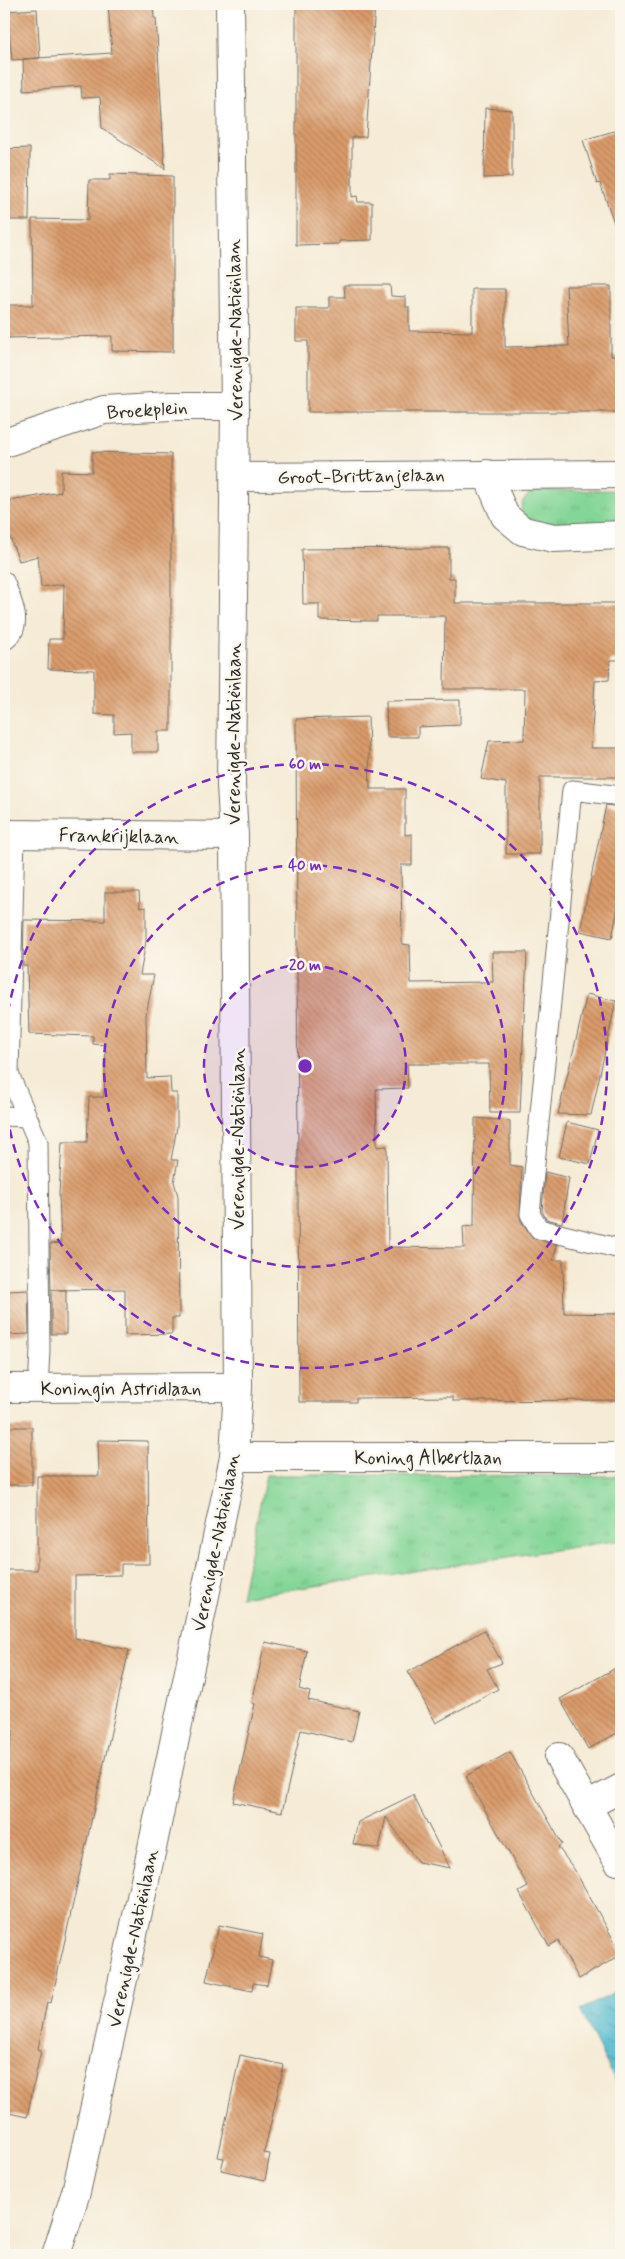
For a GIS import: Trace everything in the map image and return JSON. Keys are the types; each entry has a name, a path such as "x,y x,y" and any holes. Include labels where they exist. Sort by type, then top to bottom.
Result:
{"street":[{"name":"Verenigde-Natiënlaan","path":"56,2255 76,2192 154,1838 234,1457 238,1387 234,836 231,784 235,406 230,4"},
{"name":"Broekplein","path":"4,443 104,410 170,406 235,406"},
{"path":"487,474 505,516 523,531 554,538 621,536"},
{"name":"Groot-Brittanjelaan","path":"235,477 621,474"},
{"name":"Frankrijklaan","path":"9,833 234,836"},
{"name":"Koningin Astridlaan","path":"4,1388 238,1387"},
{"name":"Koning Albertlaan","path":"234,1457 621,1458"},
{"path":"559,1757 618,1861"},
{"path":"587,1806 621,1788"}],"lane":[{"path":"4,581 16,613 15,626 9,638 4,641"},
{"path":"621,796 572,790 530,1214 539,1230 621,1249"},
{"path":"9,833 9,1074 38,1142 40,1350 38,1388"},
{"path":"4,1116 26,1116"}],"green space":[{"path":"621,490 621,522 535,523 526,518 521,510 523,501 532,491"},
{"path":"266,1475 621,1476 621,1540 241,1597"}],"water":[{"path":"621,1990 621,2092 580,2010"}],"building":[{"path":"108,4 153,4 154,18 156,18 165,169 102,128 100,97 82,98 81,86 24,90 23,59 112,53"},
{"path":"296,4 375,4 366,137 352,137 352,197 357,196 358,202 372,202 372,240 339,241 339,244 296,245"},
{"path":"37,9 40,58 12,60 7,11"},
{"path":"485,108 512,110 512,177 484,178"},
{"path":"621,129 621,231 617,231 600,183 597,184 583,140"},
{"path":"30,148 29,220 4,220 4,149"},
{"path":"110,174 173,176 173,352 112,351 112,336 5,338 4,305 33,305 32,219 88,220 89,180 110,180"},
{"path":"344,285 390,285 391,296 406,297 406,307 409,307 409,331 472,332 472,289 505,289 505,347 569,346 566,286 611,286 611,356 621,356 621,412 308,412 308,341 296,341 296,308 329,308 329,297 345,297"},
{"path":"92,452 171,454 171,731 158,731 158,752 131,752 131,732 114,733 114,715 94,714 94,670 48,669 49,639 63,639 64,584 41,587 38,556 19,561 4,522 4,502 61,492 61,471 92,472"},
{"path":"449,548 449,578 455,578 455,603 621,603 621,660 610,660 609,680 595,681 591,748 621,748 621,777 540,777 540,854 506,854 506,783 481,779 489,741 524,740 525,689 444,689 445,616 377,616 377,621 319,620 319,604 303,604 302,549"},
{"path":"460,700 460,725 418,727 418,737 387,737 386,701"},
{"path":"368,717 370,789 405,789 405,835 412,834 412,865 401,865 402,944 410,945 411,983 493,982 492,952 527,952 520,1113 490,1113 489,1064 407,1064 408,1088 376,1089 377,1147 387,1146 388,1247 464,1248 463,1227 474,1226 475,1118 510,1121 510,1165 522,1167 520,1219 533,1238 557,1245 553,1260 563,1260 564,1313 620,1314 621,1400 453,1401 453,1397 356,1398 356,1402 299,1402 296,719"},
{"path":"606,805 621,807 621,893 612,938 580,931"},
{"path":"105,892 139,892 140,908 146,907 146,941 140,975 154,975 146,1015 147,1078 170,1077 171,1093 177,1093 177,1127 171,1160 178,1160 174,1182 178,1196 179,1318 172,1318 172,1334 125,1335 125,1289 51,1290 50,1244 61,1243 59,1194 62,1142 87,1142 89,1097 104,1097 106,1045 93,1044 93,1036 29,1034 27,966 23,966 24,920 105,921"},
{"path":"587,994 616,1001 591,1115 558,1114"},
{"path":"567,1122 598,1130 590,1164 559,1157"},
{"path":"545,1172 569,1178 562,1223 546,1219 542,1211"},
{"path":"28,1290 29,1334 4,1335 4,1296 7,1296 8,1291"},
{"path":"51,1290 66,1290 66,1334 51,1334"},
{"path":"4,1427 32,1427 32,1485 4,1485"},
{"path":"98,1440 148,1441 149,1564 121,1564 121,1575 75,1576 75,1638 129,1650 51,2003 47,2002 38,2049 41,2050 27,2117 4,2112 4,1774 13,1731 4,1729 4,1570 37,1570 37,1476 99,1476"},
{"path":"484,1630 502,1663 487,1669 498,1689 436,1723 408,1672"},
{"path":"265,1642 307,1651 299,1689 310,1692 308,1700 359,1711 352,1742 301,1730 282,1812 233,1802 255,1704 252,1703"},
{"path":"621,1665 621,1731 588,1749 560,1699"},
{"path":"510,1752 562,1844 558,1847 574,1869 621,1953 621,1955 579,1979 558,1941 549,1946 519,1892 528,1887 466,1776"},
{"path":"413,1795 450,1868 418,1862 386,1817 379,1849 353,1844 358,1822"},
{"path":"219,1925 263,1934 259,1957 272,1960 267,1985 253,1983 252,1991 206,1981"},
{"path":"240,2055 284,2065 264,2153 270,2154 265,2180 221,2170 224,2158 218,2157"}]}
